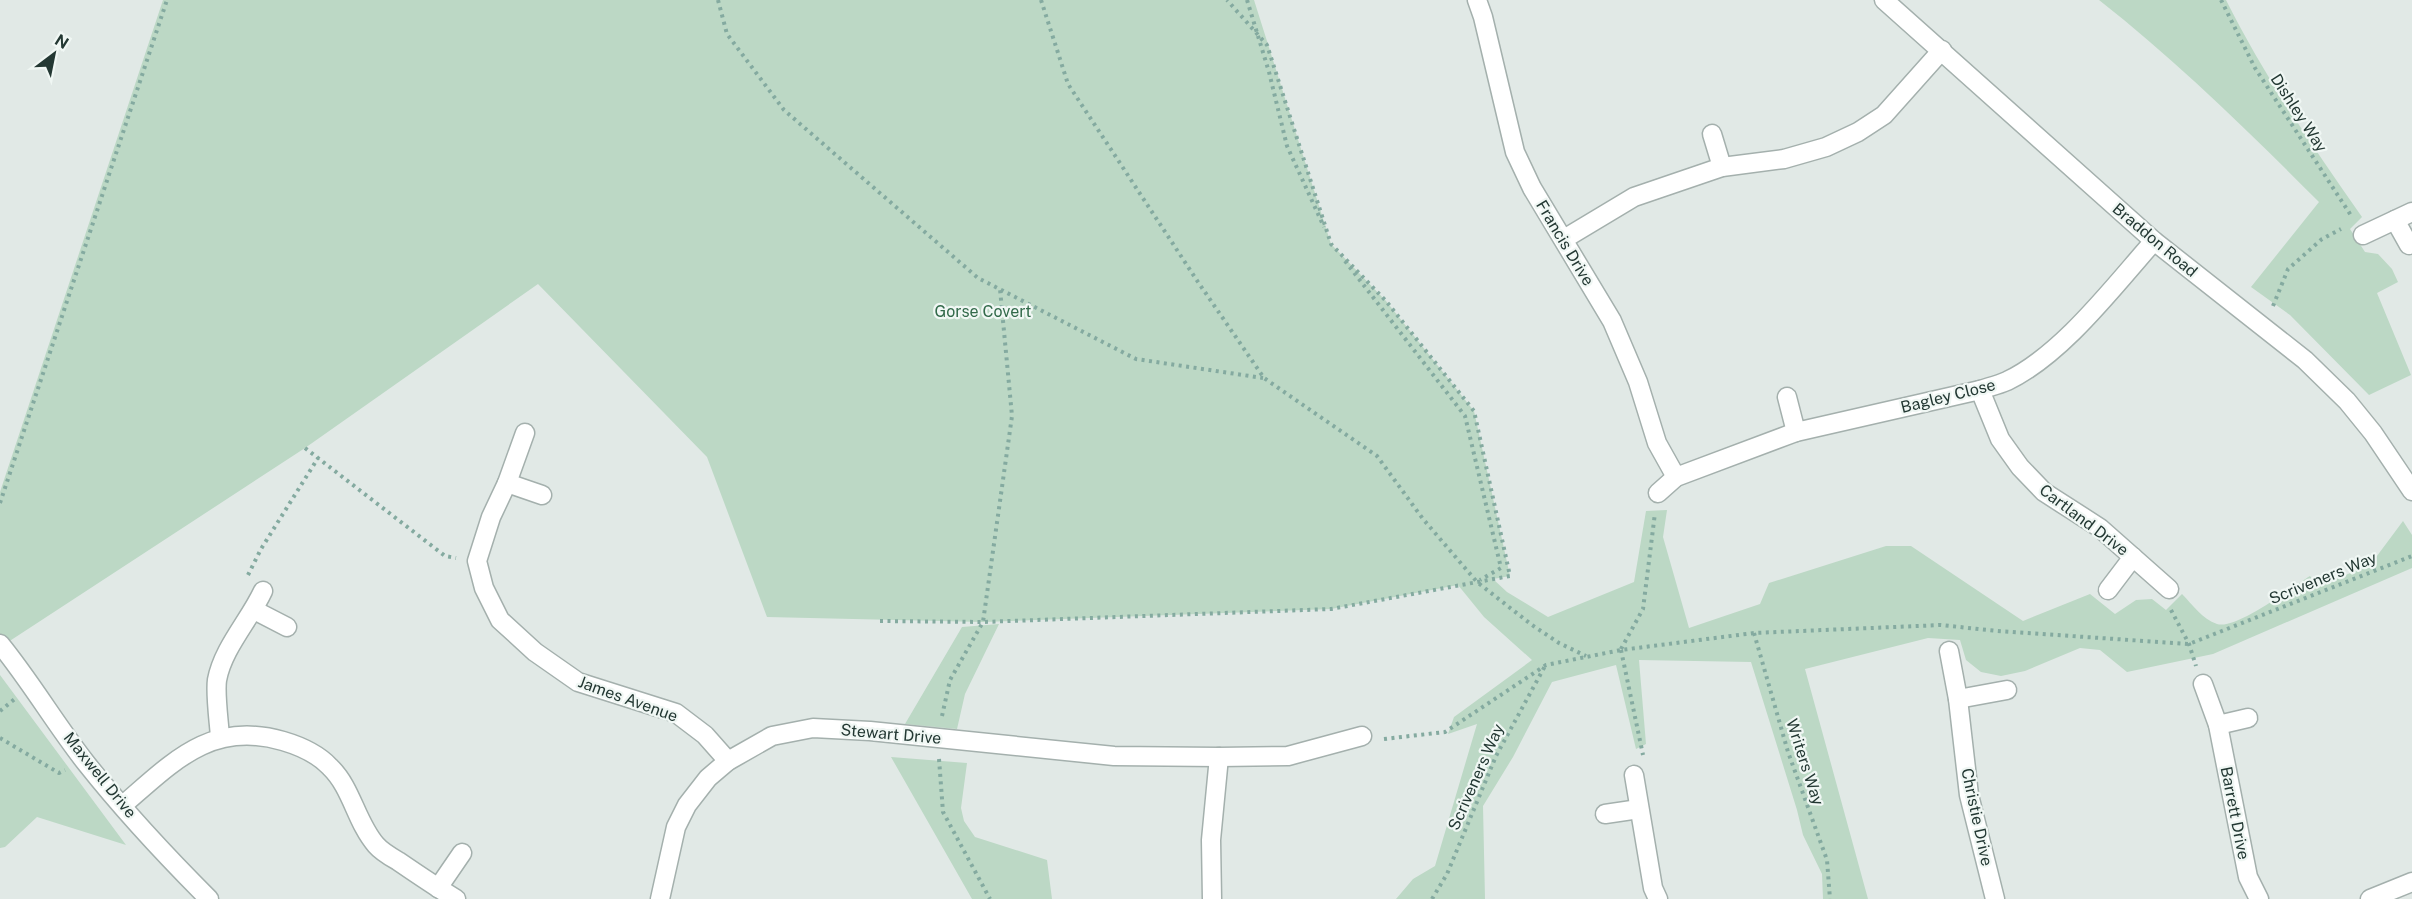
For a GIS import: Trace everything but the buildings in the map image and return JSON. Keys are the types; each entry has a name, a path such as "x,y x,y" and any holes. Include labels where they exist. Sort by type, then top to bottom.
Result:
{"street":[{"name":"Francis Drive","path":"1477,0 1515,152 1532,188 1612,321 1638,382 1657,443 1676,477"},
{"name":"Braddon Road","path":"1884,0 2154,241 2305,360 2347,402 2379,442 2412,491"},
{"path":"1564,238 1634,197 1722,167 1784,159 1826,147 1858,132 1884,115 1942,50"},
{"path":"1712,134 1722,167"},
{"path":"2360,229 2395,220 2412,212"},
{"path":"2395,220 2409,245"},
{"name":"Bagley Close","path":"1658,493 1676,477 1796,432 1980,390 2007,381 2046,355 2075,329 2154,241"},
{"name":"Cartland Drive","path":"1980,390 2000,439 2020,468 2044,492 2100,528 2169,589"},
{"path":"1786,397 1796,432"},
{"path":"477,561 491,517 507,483 525,433"},
{"path":"507,483 542,495"},
{"name":"Cartland Drive","path":"2108,590 2133,557"},
{"name":"James Avenue","path":"477,561 483,588 500,620 535,652 578,682 676,713 705,735 728,761"},
{"path":"220,737 217,682 222,663 254,610 262,591"},
{"path":"254,610 287,627"},
{"name":"Maxwell Drive","path":"0,644 32,685 85,762 209,899"},
{"name":"Christie Drive","path":"1949,651 1958,699 1969,795 1995,899"},
{"name":"Barrett Drive","path":"2203,684 2218,726 2248,877 2259,899"},
{"path":"1958,699 2007,690"},
{"path":"2218,726 2248,717"},
{"name":"Stewart Drive","path":"660,899 676,827 687,805 708,778 728,761 772,736 813,728 937,737 1114,756 1219,757 1288,756 1362,736"},
{"path":"123,805 169,766 195,748 220,737 246,735 270,737 314,754 331,768 347,792 362,826 378,848 456,899"},
{"path":"1212,899 1211,840 1219,757"},
{"path":"1634,775 1653,888 1658,899"},
{"path":"1605,814 1639,809"},
{"path":"438,888 462,853"},
{"path":"2370,899 2412,882"}],"path":[{"path":"0,503 167,0"},
{"path":"718,0 727,34 784,110 978,278 1136,359 1264,378"},
{"path":"1041,0 1068,84 1264,378 1377,456 1424,519 1477,582 1532,625 1559,643 1588,657"},
{"path":"879,621 983,622 1331,609 1510,576 1473,411 1386,301 1331,244 1268,45 1227,0"},
{"path":"1247,0 1287,146 1331,244 1465,416 1501,568 1477,582"},
{"name":"Dishley Way","path":"2221,0 2255,68 2360,229"},
{"path":"2262,327 2288,269 2322,239 2360,229"},
{"path":"990,899 943,812 937,737 950,680 983,622 1012,416 1000,290"},
{"path":"304,448 445,556 477,561"},
{"path":"262,591 247,574 318,458"},
{"path":"1634,775 1644,757 1621,650 1643,609 1658,493"},
{"name":"Scriveners Way","path":"2242,623 2412,556"},
{"path":"2169,589 2168,604 2189,644 2203,684"},
{"name":"Writers Way","path":"1754,633 1788,752 1827,860 1830,899"},
{"name":"Scriveners Way","path":"1362,736 1384,739 1445,732 1546,665 1621,650"},
{"name":"Scriveners Way","path":"1432,899 1447,873 1496,756 1546,665"},
{"path":"0,738 59,773 85,762"}],"green space":[{"name":"Gorse Covert","path":"163,0 1254,0 1331,244 1386,301 1474,411 1510,576 1493,579 1507,592 1548,617 1634,582 1646,511 1667,510 1663,537 1689,628 1760,604 1769,583 1886,546 1911,546 2023,621 2090,594 2115,614 2136,600 2152,599 2166,610 2182,594 2207,619 2217,624 2226,624 2237,621 2278,598 2310,576 2318,587 2371,564 2403,521 2412,535 2412,568 2213,654 2127,672 2100,650 2080,648 2025,671 2001,676 1981,672 1966,660 1960,640 1928,638 1805,669 1868,899 1823,899 1822,874 1803,835 1751,662 1639,660 1646,744 1636,749 1616,665 1552,682 1513,757 1483,806 1485,899 1396,899 1413,879 1435,866 1477,724 1448,734 1454,717 1532,660 1484,617 1458,585 1331,609 983,622 767,617 707,457 538,284 305,448 2,646 0,644 0,492"},
{"path":"2099,0 2226,0 2273,84 2362,217 2350,229 2365,252 2378,254 2392,269 2398,282 2377,293 2411,375 2369,395 2290,315 2251,287 2319,202 2185,73"},
{"path":"999,624 965,694 957,729 905,724 962,627"},
{"path":"0,675 126,845 37,817 5,847 0,848"},
{"path":"891,757 967,763 961,808 964,821 975,837 1047,860 1052,899 972,899"}]}
